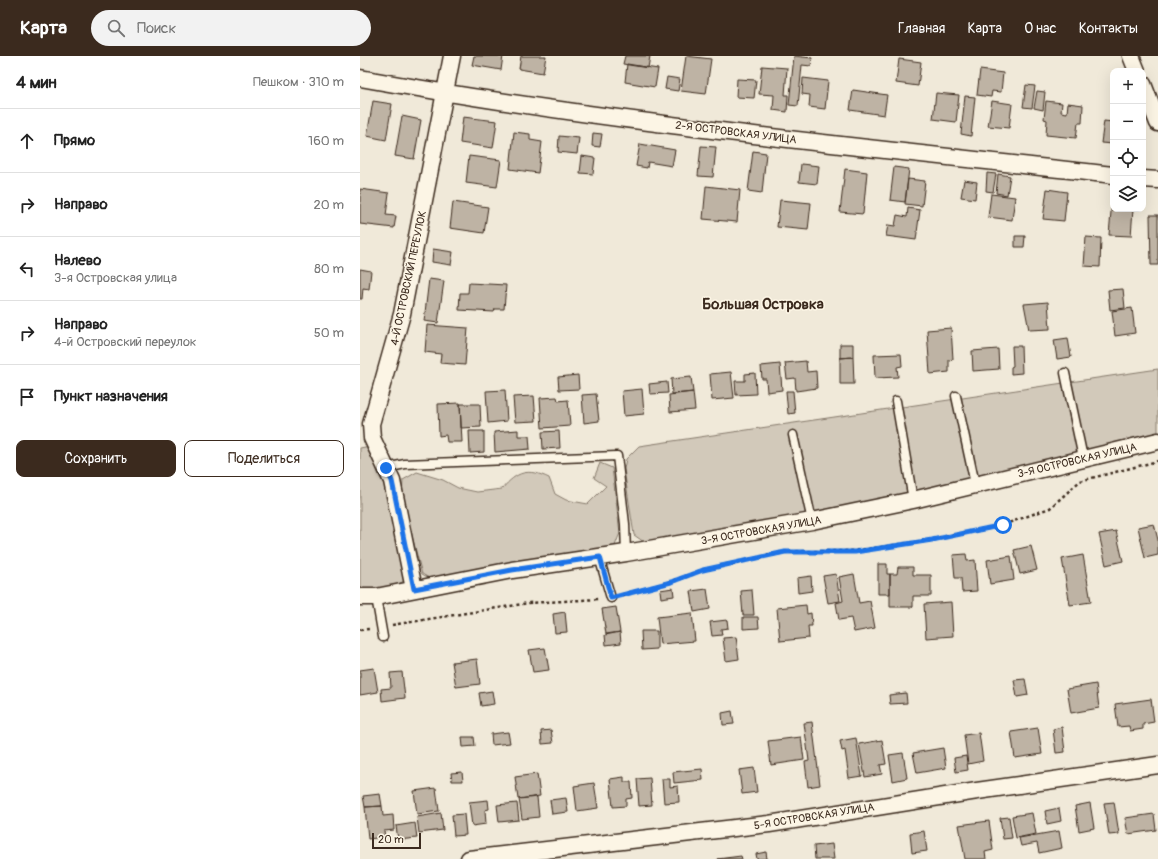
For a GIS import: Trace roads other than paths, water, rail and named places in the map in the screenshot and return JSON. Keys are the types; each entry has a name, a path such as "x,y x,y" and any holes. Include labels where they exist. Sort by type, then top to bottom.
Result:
{"street":[{"name":"4-Й ОСТРОВСКИЙ ПЕРЕУЛОК","path":"414,589 392,481 372,438 366,430 371,424 402,314 446,94 452,56"},
{"path":"1130,56 1136,68"},
{"name":"2-Я ОСТРОВСКАЯ УЛИЦА","path":"360,78 446,94 734,132 1110,175"},
{"path":"1146,92 1158,123"},
{"path":"1146,179 1158,180"},
{"name":"3-Я ОСТРОВСКАЯ УЛИЦА","path":"360,597 376,597 512,570 626,553 812,522 913,500 1158,441"},
{"name":"5-Я ОСТРОВСКАЯ УЛИЦА","path":"469,859 769,824 977,791 1158,765"}],"lane":[{"path":"1065,373 1083,458"},
{"path":"956,396 975,484"},
{"path":"896,401 913,500"},
{"path":"793,436 812,522"},
{"path":"386,468 405,464 617,456 625,524 626,553"},
{"path":"600,557 611,598"},
{"path":"376,597 383,637"}],"district":[{"name":"Большая Островка","path":"763,304"}]}
